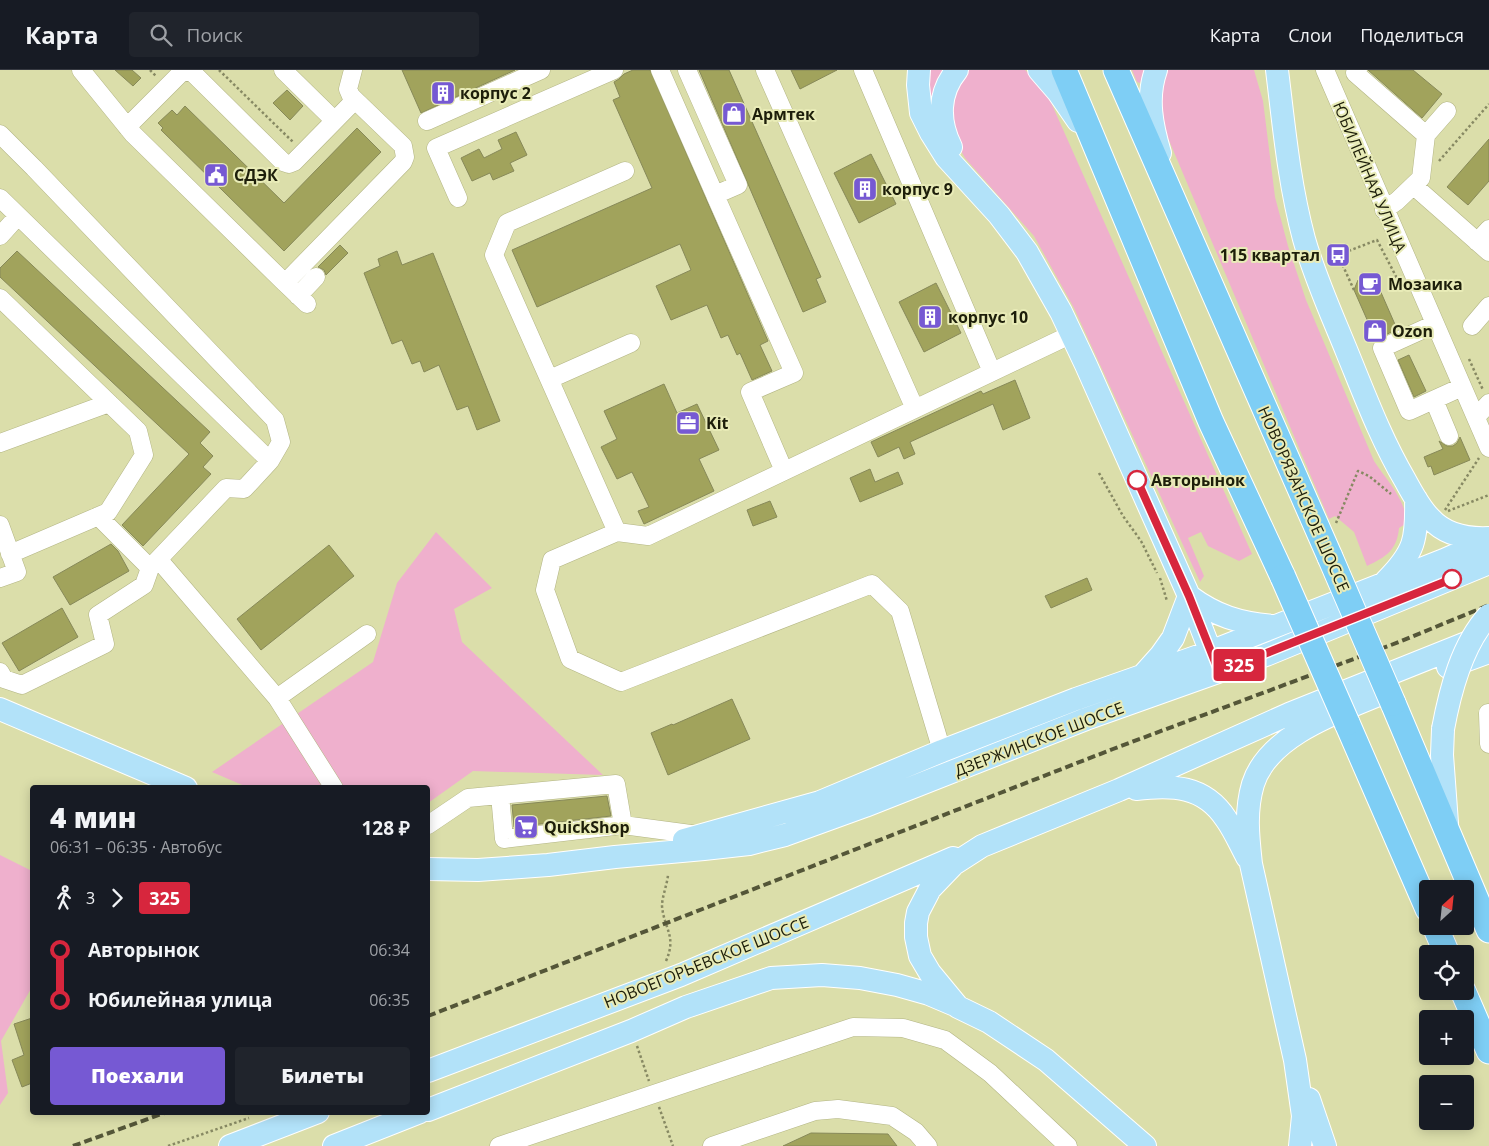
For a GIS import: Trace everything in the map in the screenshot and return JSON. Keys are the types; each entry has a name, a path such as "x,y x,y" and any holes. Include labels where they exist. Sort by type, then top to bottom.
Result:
{"highway":[{"path":"1064,70 1211,422 1283,577 1419,888"},
{"name":"НОВОРЯЗАНСКОЕ ШОССЕ","path":"1116,70 1330,556 1489,930"},
{"path":"1467,1000 1489,1051"}],"main road":[{"path":"919,70 918,85 922,113 946,157 999,214 1027,252 1072,334 1178,600 1210,652 1219,672"},
{"path":"957,70 947,84 942,98 941,118 949,144 971,186"},
{"path":"1039,70 1058,92 1096,148"},
{"path":"1156,70 1151,93 1151,111 1156,138 1175,207"},
{"path":"1265,70 1281,103"},
{"path":"1278,70 1286,150 1304,239 1381,436 1416,499 1430,518 1444,529 1460,536 1474,539 1489,539"},
{"path":"1384,583 1398,569 1413,544 1417,524 1416,499"},
{"path":"1448,570 1489,539"},
{"path":"1448,570 1489,563"},
{"name":"ДЗЕРЖИНСКОЕ ШОССЕ","path":"430,868 478,870 548,865 749,844 785,835 862,797 942,751 1076,698 1210,652 1384,583 1448,570"},
{"name":"ДЗЕРЖИНСКОЕ ШОССЕ","path":"614,857 700,836 820,802 862,797 1219,672 1448,570"},
{"path":"1178,600 1200,604 1230,619 1276,626"},
{"path":"1144,675 1173,638 1178,600"},
{"path":"1448,834 1442,754 1443,729 1453,684 1461,662 1489,615"},
{"path":"958,1006 930,973 920,956 916,937 916,923 923,900 939,878 954,864 982,846 1119,790 1290,714 1489,634"},
{"path":"1300,1146 1303,1116 1295,1060 1251,864 1248,819 1254,782 1265,763 1278,748 1315,722 1401,685 1489,652"},
{"path":"0,709 179,785"},
{"path":"1119,790 1174,787 1190,789 1203,796 1215,805 1227,819 1251,864"},
{"name":"НОВОЕГОРЬЕВСКОЕ ШОССЕ","path":"430,1070 681,975 982,846"},
{"path":"430,1109 686,1007 771,978 822,975 860,978 897,985 929,994 989,1022 1046,1060 1145,1146"},
{"path":"1295,1060 1325,1146"},
{"path":"230,1146 310,1115"},
{"path":"347,1144 413,1115"}],"street":[{"path":"81,70 127,127 302,300 316,277"},
{"path":"283,70 334,120"},
{"path":"285,283 403,162 403,146 351,96 348,89 353,70"},
{"path":"427,121 541,70"},
{"path":"458,198 436,148 614,70"},
{"path":"660,70 794,373 750,392 784,471"},
{"path":"687,70 738,185 715,195"},
{"path":"765,70 915,409"},
{"path":"863,70 992,372"},
{"name":"ЮБИЛЕЙНАЯ УЛИЦА","path":"1324,70 1489,447"},
{"path":"1358,70 1355,73 1426,135"},
{"path":"127,127 185,71 193,73 283,162 289,164 294,162 355,100"},
{"path":"1384,210 1417,182 1426,135 1447,111"},
{"path":"0,134 275,420 281,442 270,461 244,489 226,488 155,564 144,585 98,615 105,644 22,685 4,679 0,672"},
{"path":"618,532 494,255 507,223 625,171"},
{"path":"1417,182 1483,247 1489,229"},
{"path":"0,198 270,461"},
{"path":"0,236 18,216"},
{"path":"0,298 138,431 144,455 108,512 10,554"},
{"path":"1472,326 1489,306"},
{"path":"1435,324 1397,350 1382,348 1409,411 1425,401 1462,388"},
{"path":"942,751 900,611 872,584 621,682 570,659 545,590 552,560 618,532 648,536 1072,334"},
{"path":"550,380 631,343"},
{"path":"1425,401 1449,436"},
{"path":"0,443 109,403"},
{"path":"1476,418 1489,403"},
{"path":"98,516 155,564 277,698 332,785"},
{"path":"0,525 17,572 0,578"},
{"path":"277,698 367,634"},
{"path":"1489,711 1489,744"},
{"path":"430,824 468,798 616,784 623,825"},
{"path":"500,795 504,839 623,825 700,836"},
{"path":"499,1146 853,1027 903,1028 945,1040 990,1073 1060,1143"},
{"path":"712,1146 815,1111 838,1109 892,1116 916,1132 928,1146"}],"path":[{"path":"219,70 303,152"},
{"path":"1417,182 1429,173 1489,104"},
{"path":"1354,290 1338,255 1377,240 1400,284"},
{"path":"1443,513 1489,447"},
{"path":"1339,531 1336,522 1358,471 1379,483 1393,496"},
{"path":"1099,473 1141,541 1160,578 1178,600"},
{"path":"664,964 670,952 671,937 662,904 668,875"},
{"path":"168,1146 256,1116"}],"shaded area":[{"path":"927,70 943,70 935,85 931,112"},
{"path":"966,70 1025,70 1038,82 1049,98 1252,554 1239,561 1208,546 1201,532 1188,538 1204,576 1200,582 1074,308 1034,236 965,158 955,140 949,100"},
{"path":"1132,70 1145,70 1140,83 1137,82"},
{"path":"1163,70 1254,70 1263,101 1275,197 1288,246 1306,300 1374,461 1395,490 1406,514 1407,523 1399,528 1393,547 1385,556 1367,566 1354,532 1335,516 1329,519 1160,119"},
{"path":"436,532 492,588 454,609 462,642 603,775 473,771 430,802 430,785 242,785 212,772 373,662 397,583"},
{"path":"0,855 30,870 30,990 1,1041 8,1093 0,1105"}],"building":[{"path":"115,70 132,70 141,78 133,86"},
{"name":"корпус 2","path":"402,70 515,70 421,113"},
{"path":"633,70 650,70 768,341 760,345 772,371 752,380 740,353 737,355 728,335 721,338 707,305 671,320 656,286 691,270 680,244 537,307 512,250 652,188 613,100 620,97 614,82"},
{"path":"699,70 729,70 821,277 816,279 826,302 803,312"},
{"path":"791,70 837,70 800,89"},
{"path":"1368,70 1413,70 1442,94 1422,118"},
{"path":"287,90 303,106 290,120 273,103"},
{"path":"185,106 284,203 357,128 381,152 284,251 161,130 163,128 158,123 172,110 177,115"},
{"path":"516,132 527,155 510,163 514,171 493,180 490,173 472,181 461,158 479,149 484,158 502,149 498,140"},
{"path":"1489,139 1489,181 1468,205 1447,187"},
{"name":"корпус 9","path":"871,154 896,204 859,223 834,173"},
{"path":"340,245 348,253 326,275 324,270 318,267"},
{"path":"17,251 210,432 200,443 213,456 203,467 211,474 143,546 122,525 189,454 0,277 0,268"},
{"path":"397,251 402,265 433,253 500,421 477,430 468,406 457,410 439,365 424,372 420,361 412,364 402,340 392,344 364,273 380,266 378,259"},
{"path":"1367,277 1376,281 1397,329 1376,340 1354,290 1358,280"},
{"name":"корпус 10","path":"936,283 961,333 924,352 899,302"},
{"path":"1409,355 1426,391 1414,397 1398,360"},
{"path":"1015,380 1030,418 1003,430 993,404 910,442 915,454 904,459 899,447 878,457 871,442 981,391 983,394"},
{"path":"664,384 677,413 697,404 719,450 699,459 714,491 644,524 638,511 649,507 632,472 617,479 601,447 617,439 604,411"},
{"path":"1460,437 1470,460 1434,475 1431,466 1428,467 1424,457 1443,449 1439,441 1447,446 1453,446"},
{"path":"870,469 875,482 898,472 903,484 860,502 850,478"},
{"path":"770,501 777,517 753,526 747,510"},
{"path":"111,544 118,551 129,571 70,605 53,577"},
{"path":"329,545 354,576 261,650 237,619"},
{"path":"1087,578 1092,590 1051,608 1045,596"},
{"path":"62,608 78,637 19,671 2,643"},
{"path":"732,699 750,739 668,775 651,733"},
{"path":"607,796 611,816 514,827 512,805"},
{"path":"30,1019 30,1084 22,1087 12,1060 24,1055 14,1024"},
{"path":"811,1133 888,1134 897,1146 783,1146"}],"railway":[{"path":"430,1015 1113,749 1399,642 1489,605"},
{"path":"73,1146 159,1115"}],"bus line":[{"name":"325","path":"1137,480 1189,596 1219,672 1266,655 1452,579"}],"place":[{"name":"корпус 2","path":"443,93"},
{"name":"Армтек","path":"734,114"},
{"name":"СДЭК","path":"216,175"},
{"name":"корпус 9","path":"865,189"},
{"name":"115 квартал","path":"1338,255"},
{"name":"Мозаика","path":"1370,284"},
{"name":"корпус 10","path":"930,317"},
{"name":"Ozon","path":"1375,331"},
{"name":"Kit","path":"688,423"},
{"name":"Авторынок","path":"1137,480"},
{"name":"QuickShop","path":"526,827"}]}
